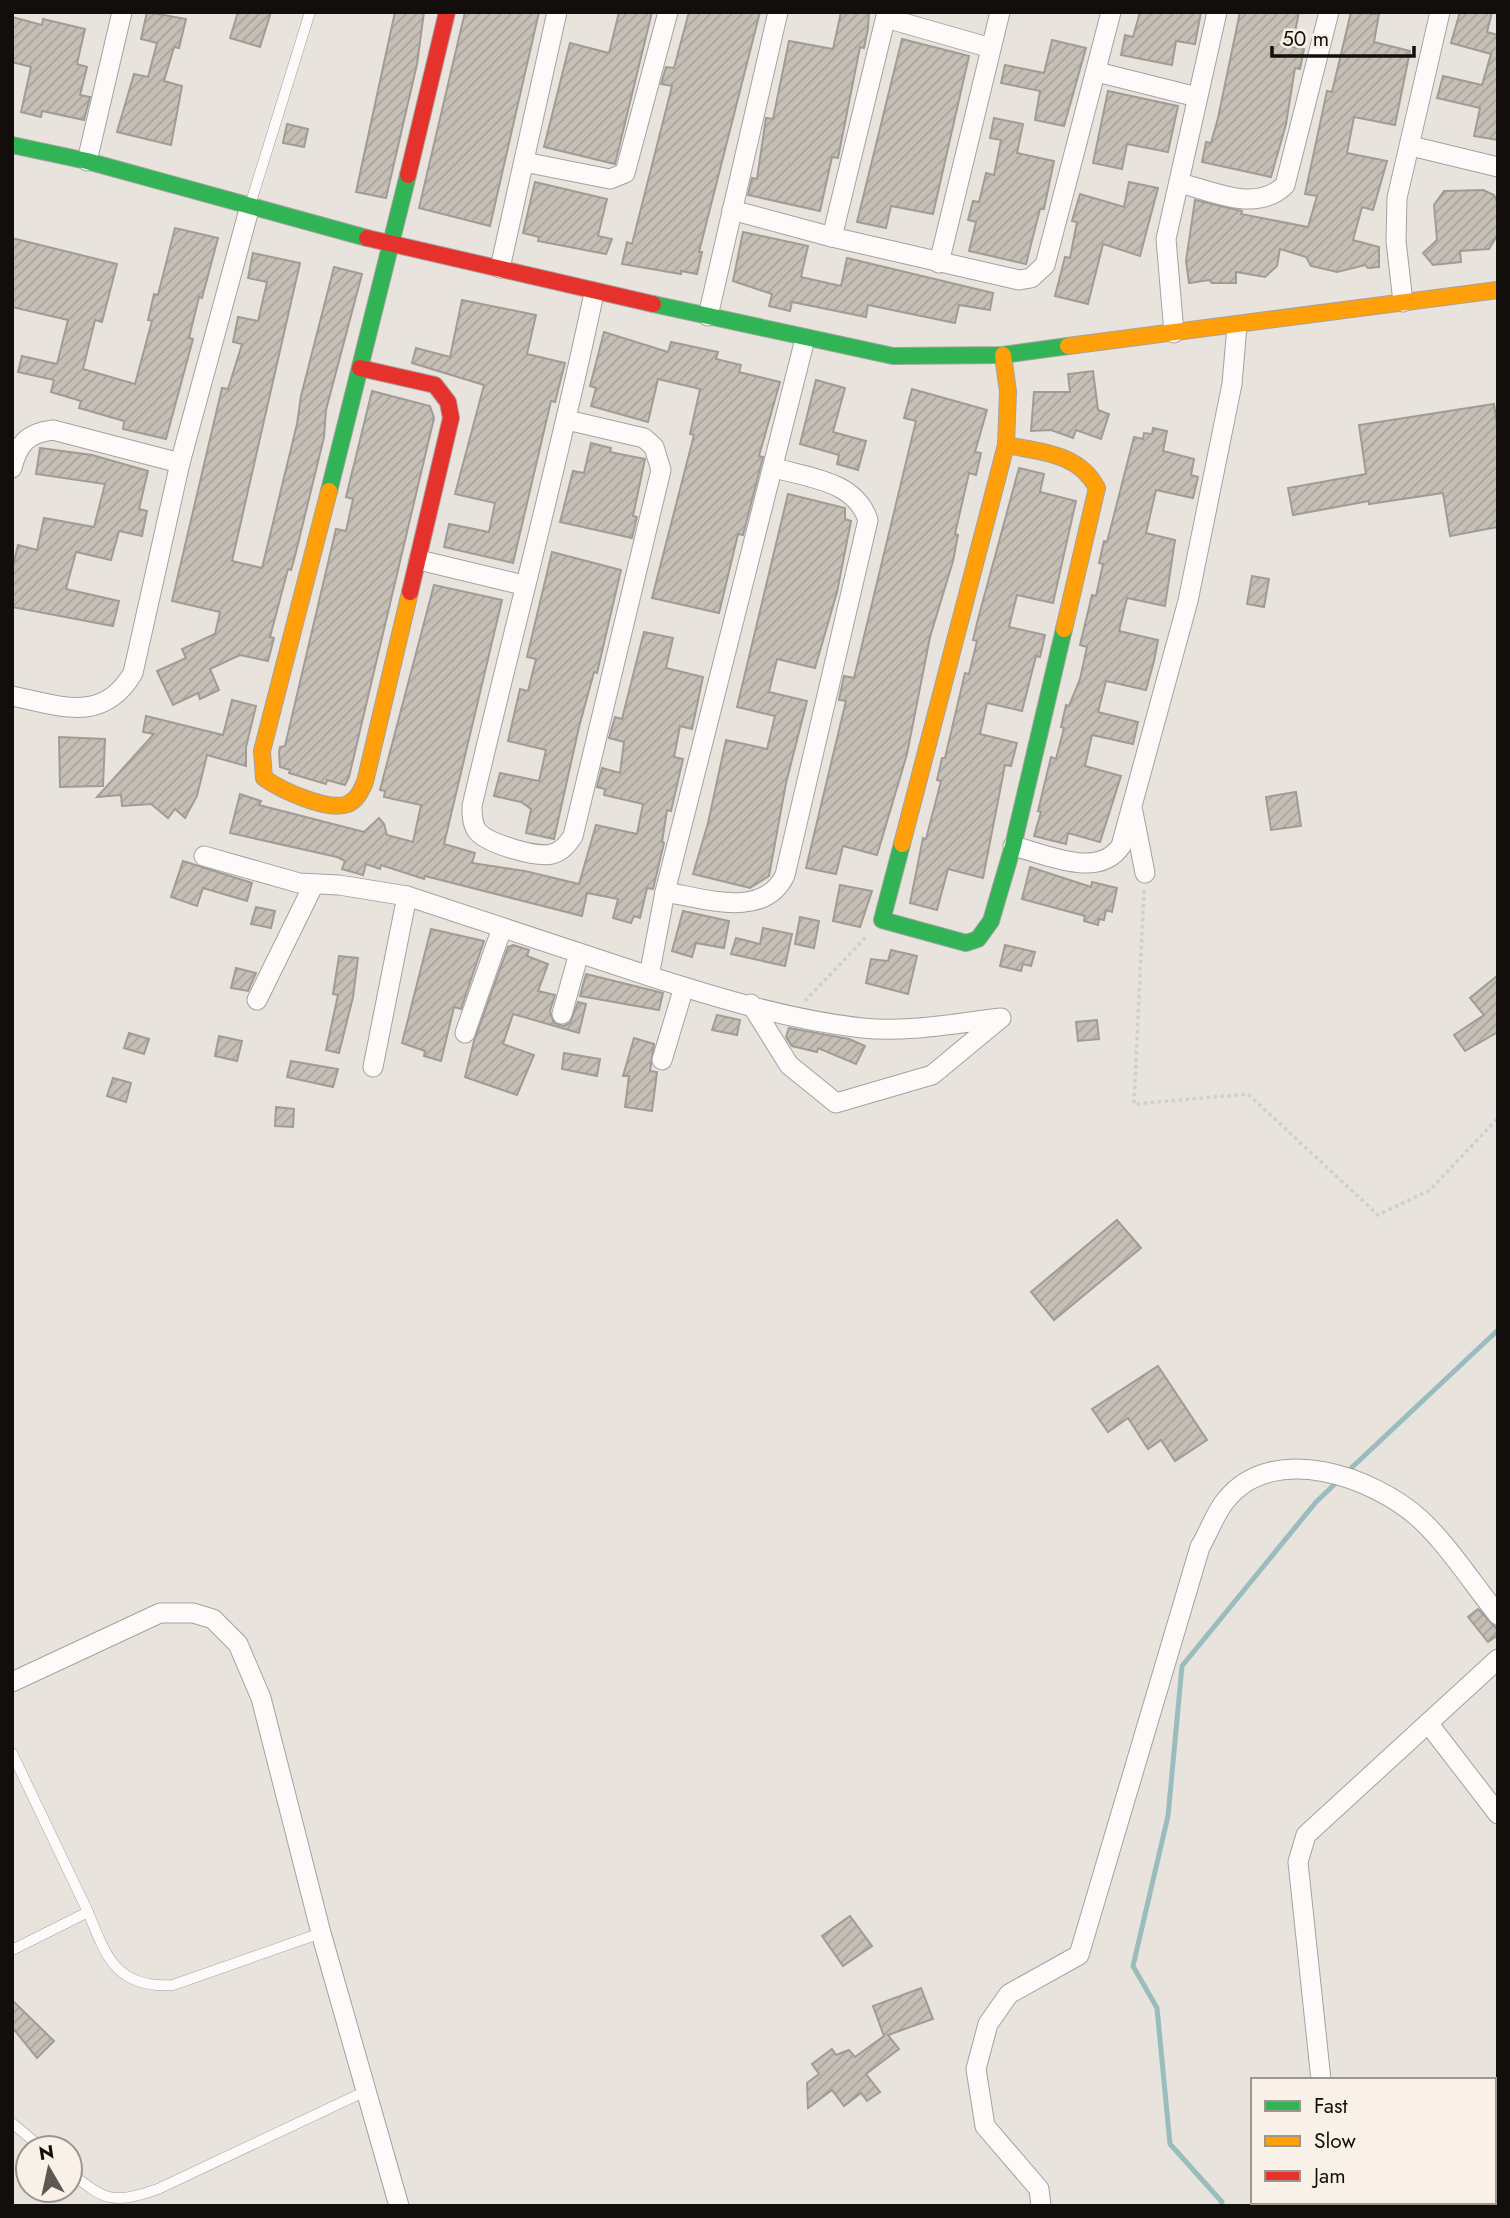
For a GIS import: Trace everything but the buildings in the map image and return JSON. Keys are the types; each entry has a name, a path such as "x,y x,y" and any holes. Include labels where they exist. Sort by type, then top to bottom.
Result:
{"street":[{"path":"87,161 122,12"},
{"path":"360,368 435,385 449,402 451,418 419,560 360,793 354,800 342,806 275,788 264,778 262,751 391,245 447,12"},
{"path":"499,268 557,12"},
{"path":"524,162 610,179 625,173 668,12"},
{"path":"708,316 778,12"},
{"path":"939,263 1000,12"},
{"path":"732,210 832,237 1019,280 1040,272 1045,265 1111,12"},
{"path":"1174,332 1166,239 1217,12"},
{"path":"1180,183 1251,200 1266,200 1285,185 1329,12"},
{"path":"1404,302 1396,241 1397,198 1440,12"},
{"path":"832,237 887,15 991,48"},
{"path":"1097,72 1197,97"},
{"path":"12,145 87,161 391,245 499,268 594,293 893,356 1003,355 1498,290"},
{"path":"1411,146 1498,167"},
{"path":"12,696 71,708 90,708 110,701 124,688 134,673 180,463 250,206"},
{"path":"567,420 644,438 654,447 661,470 573,836 565,847 541,856 489,841 477,832 472,820 471,806 523,585 567,420 594,293"},
{"path":"1013,846 1089,864 1104,862 1114,856 1121,846 1133,811 1188,601 1233,384 1237,326"},
{"path":"649,976 665,892 775,468 805,339"},
{"path":"1003,355 1008,402 1006,445 882,920 966,943 978,939 992,921 1013,846 1097,488 1087,469 1077,461 1006,445"},
{"path":"12,468 16,452 24,440 35,432 53,429 180,463"},
{"path":"665,892 742,903 758,902 770,896 785,875 868,520 857,497 846,489 775,468"},
{"path":"419,560 523,585"},
{"path":"1133,811 1144,873"},
{"path":"204,856 313,886 339,885 407,896 684,987 751,1004 793,1016 863,1028 905,1028 1000,1018 932,1075 836,1103 789,1065 751,1004"},
{"path":"257,1000 313,886"},
{"path":"373,1067 407,896"},
{"path":"465,1033 502,928"},
{"path":"562,1014 579,953"},
{"path":"662,1060 684,987"},
{"path":"1041,2206 1039,2189 985,2126 976,2069 988,2024 1009,1994 1079,1955 1200,1547 1226,1500 1244,1483 1285,1469 1306,1468 1356,1483 1408,1509 1423,1522 1498,1615"},
{"path":"12,1682 160,1613 193,1613 213,1619 238,1643 261,1698 321,1933 399,2206"},
{"path":"1321,2078 1298,1862 1306,1835 1498,1659"},
{"path":"1428,1723 1498,1814"}],"lane":[{"path":"250,206 310,12"},
{"path":"12,1753 107,1958 130,1979 149,1986 173,1985 321,1933"},
{"path":"12,1950 88,1913"},
{"path":"84,2183 109,2199 128,2199 158,2189 366,2091"}],"path":[{"path":"1144,873 1134,1104 1248,1094 1378,1215 1430,1190 1498,1118"},
{"path":"793,1016 822,981 882,920"}],"waterway":[{"path":"1347,1472 1498,1330"},
{"path":"1221,2206 1222,2202 1170,2144 1157,2008 1133,1966 1168,1816 1182,1666 1316,1502 1338,1481"}],"traffic: fast":[{"path":"12,145 87,161 367,238"},
{"path":"329,491 408,175"},
{"path":"653,304 893,356 1003,355 1068,346"},
{"path":"902,844 882,920 966,943 978,939 991,921 1013,846 1064,629"}],"traffic: slow":[{"path":"1068,346 1498,290"},
{"path":"902,844 1006,445 1008,392 1003,355"},
{"path":"1006,445 1045,452 1070,461 1080,467 1097,488 1064,629"},
{"path":"329,491 262,751 264,778 293,794 329,805 348,804 356,798 365,782 410,592"}],"traffic: jam":[{"path":"408,175 447,12"},
{"path":"367,238 653,304"},
{"path":"360,368 435,385 448,402 451,418 410,592"}]}
